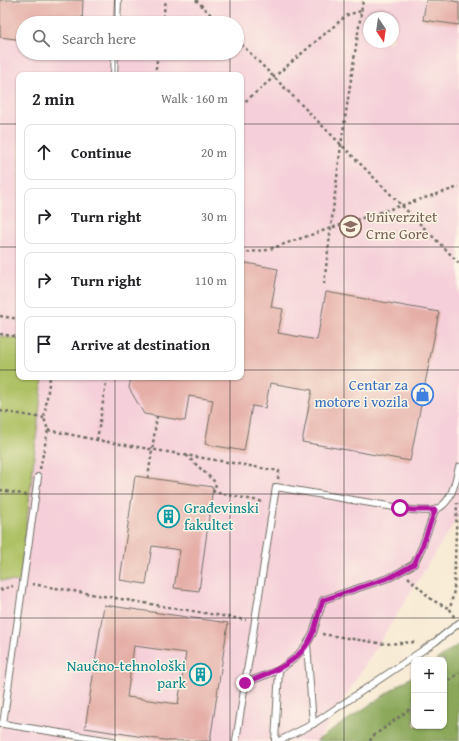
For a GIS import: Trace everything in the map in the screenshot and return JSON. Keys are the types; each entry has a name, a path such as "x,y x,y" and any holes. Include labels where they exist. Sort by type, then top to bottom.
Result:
{"lane":[{"path":"117,16 118,0"},
{"path":"114,72 115,60"},
{"path":"236,741 276,487 412,510 435,510 445,504 452,493 459,467"},
{"path":"38,477 1,724 112,741"},
{"path":"245,683 279,670 295,658 307,644 313,633 323,600 391,577 414,564 422,547 435,510"},
{"path":"279,741 313,724 434,642 459,623"},
{"path":"307,644 313,724"},
{"path":"275,741 279,670"}],"path":[{"path":"163,16 166,0"},
{"path":"196,0 212,16"},
{"path":"324,284 341,145 363,0"},
{"path":"244,102 347,15 362,11"},
{"path":"244,47 403,205 459,263"},
{"path":"155,72 157,60"},
{"path":"244,253 267,250 331,228 459,188"},
{"path":"0,316 16,319"},
{"path":"0,334 16,337"},
{"path":"38,477 48,430 44,418 50,380"},
{"path":"96,440 106,380"},
{"path":"0,410 44,418"},
{"path":"148,478 157,416"},
{"path":"48,430 96,440 279,471 276,487"},
{"path":"185,455 216,483 214,492 273,504"},
{"path":"0,490 35,496"},
{"path":"402,571 432,600 450,609 454,590 457,500"},
{"path":"23,583 254,621"},
{"path":"313,633 385,644 434,642"},
{"path":"447,682 459,674"},
{"path":"370,741 372,737 411,708"}],"shaded area":[{"name":"Univerzitet Crne Gore","path":"0,0 459,0 459,515 319,739 316,741 0,741"}],"green space":[{"path":"0,336 16,339 16,380 43,380 20,582 0,580"},
{"path":"459,644 459,741 316,741 411,677 411,729 447,729 447,657 440,657"}],"building":[{"path":"0,0 83,0 82,16 16,16 16,39 0,37"},
{"path":"426,0 448,0 459,2 459,25 423,20"},
{"path":"244,263 278,269 271,307 283,309 278,333 317,340 326,292 439,312 410,461 302,442 312,390 270,383 265,408 252,406 244,451 205,444 213,400 189,396 185,421 144,414 129,388 130,380 244,380"},
{"name":"Građevinski fakultet","path":"135,476 213,487 199,591 174,588 180,550 152,546 146,584 120,580"},
{"name":"Naučno-tehnološki park","path":"104,605 228,623 210,741 170,741 85,728","holes":["134,646 186,653 178,704 127,697"]}],"place":[{"name":"Univerzitet Crne Gore","path":"350,226"},
{"name":"Centar za motore i vozila","path":"423,394"},
{"name":"Građevinski fakultet","path":"169,517"},
{"name":"Naučno-tehnološki park","path":"201,675"}],"route":[{"path":"245,683 279,670 295,658 307,644 313,633 323,600 391,577 414,564 422,547 435,510 412,510 400,508"}]}
